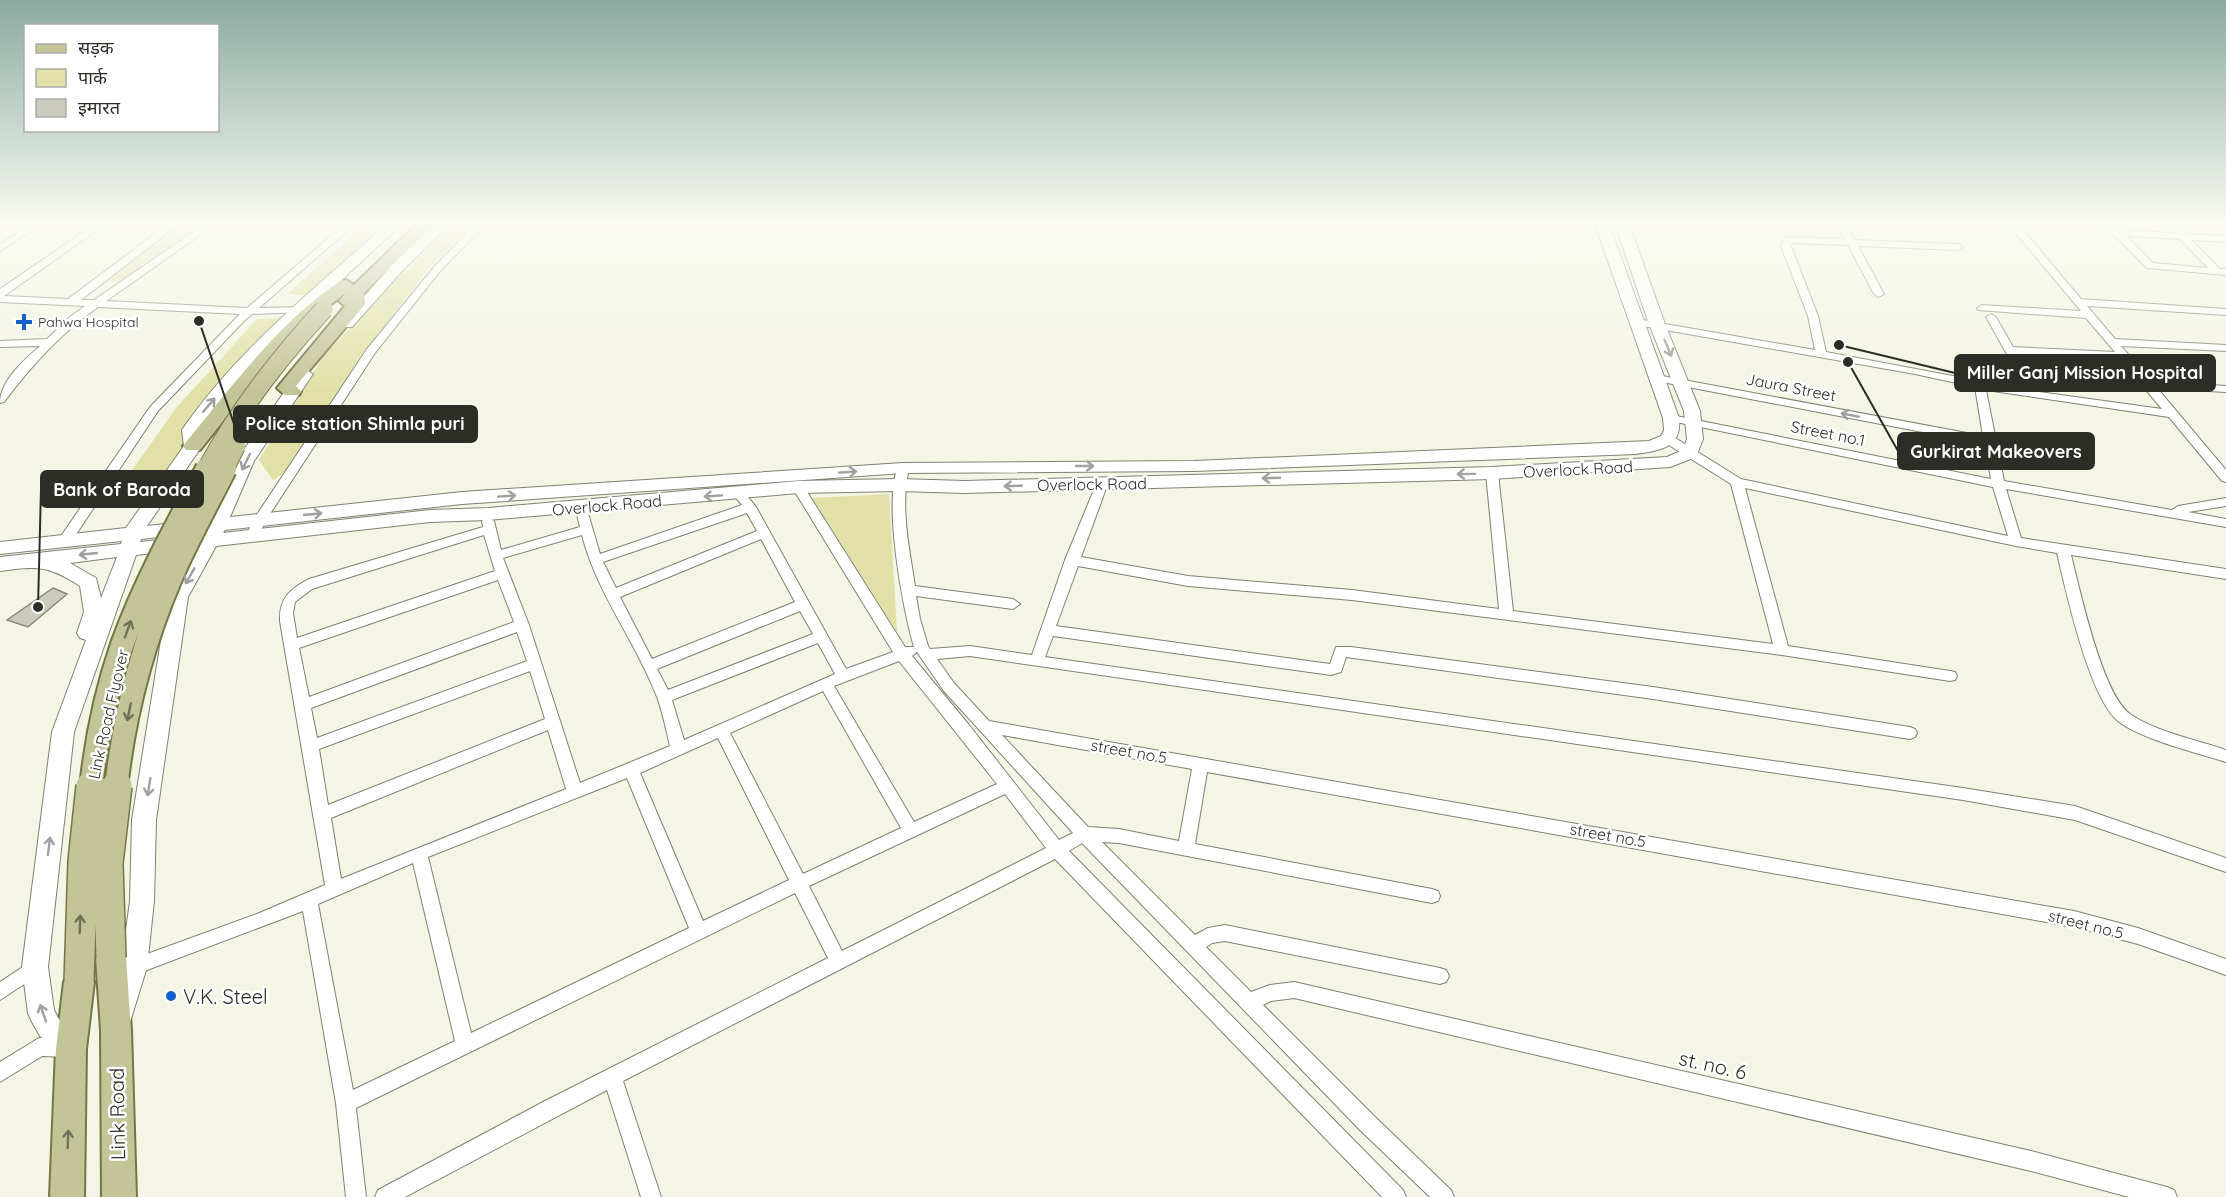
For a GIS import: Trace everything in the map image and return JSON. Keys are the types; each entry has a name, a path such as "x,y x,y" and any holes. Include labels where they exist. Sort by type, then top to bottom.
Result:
{"main road":[{"name":"Link Road Flyover","path":"71,1048 78,982 82,861 96,754 116,663 138,604 207,467 237,416 288,349 359,280"},
{"name":"Link Road Flyover","path":"116,1030 122,962 108,863 120,756 139,665 170,580 221,474 265,397 351,288 361,280"},
{"path":"193,446 271,351 308,312 324,298 351,288 356,304 290,388"},
{"name":"Link Road","path":"116,1030 119,1197"},
{"path":"67,1197 71,1048"}],"street":[{"path":"0,294 20,280"},
{"path":"70,303 100,280"},
{"path":"0,400 27,364 75,318 129,280"},
{"path":"64,542 154,409 250,310 285,280"},
{"path":"71,1048 49,1028 41,1013 35,967 63,732 131,541 193,446 190,430 238,371 334,280"},
{"path":"122,962 142,901 144,820 178,597 214,533 245,461 290,388 388,280"},
{"path":"0,548 64,542 131,541 214,533 255,525 371,351 428,280"},
{"path":"1621,280 1671,418 1672,430 1668,439 1737,482 2016,542 2226,574"},
{"path":"1642,280 1657,324 1682,383 1694,424 1695,439 1690,453"},
{"path":"1799,280 1813,316 1821,354"},
{"path":"1872,280 1879,294"},
{"path":"2060,280 2226,478"},
{"path":"0,299 250,310 301,310"},
{"path":"2078,302 2226,312"},
{"path":"1982,308 2088,315"},
{"path":"1991,317 2035,395"},
{"path":"1637,322 2035,395 2172,414"},
{"path":"0,344 50,342"},
{"path":"2111,342 2225,348"},
{"path":"2010,350 2124,356"},
{"name":"Jaura Street","path":"1657,378 1990,441"},
{"path":"2146,384 2226,389"},
{"path":"1980,385 1998,484 2016,542"},
{"name":"Street no.1","path":"1671,418 1998,484 2226,522"},
{"name":"Overlock Road","path":"255,525 462,498 901,477 1636,449 1653,446 1668,439"},
{"name":"Overlock Road","path":"255,525 430,516 488,522 581,506 745,501 798,487 901,477 964,487 1492,473 1636,466 1670,462 1690,453"},
{"path":"1492,473 1507,616"},
{"path":"901,477 900,526 913,619 924,651 949,687 1084,834 1366,1123 1444,1197"},
{"path":"1737,482 1782,650"},
{"path":"1037,660 1102,483"},
{"path":"798,487 902,654 1057,850 1396,1197"},
{"path":"235,488 255,525"},
{"path":"455,517 462,498"},
{"path":"595,560 745,501 843,676"},
{"path":"2163,511 2226,502"},
{"path":"581,506 595,560 664,697 679,750"},
{"path":"334,889 287,612 288,602 298,592 314,582 488,522 501,574 522,625 574,792"},
{"path":"496,556 586,530"},
{"path":"611,595 763,533"},
{"path":"0,564 131,541"},
{"path":"2063,549 2077,603 2104,688 2114,708 2122,716 2145,727 2226,756"},
{"path":"32,560 66,568 89,583 94,612 66,696 59,724 63,732"},
{"path":"1072,560 1188,581 1352,595 1782,650 1950,676"},
{"path":"292,645 501,574"},
{"path":"909,590 1013,604"},
{"path":"649,666 803,604"},
{"path":"303,705 522,625"},
{"path":"1047,630 1331,670 1336,668 1341,651 1351,651 1632,690 1910,733"},
{"path":"664,697 822,636"},
{"path":"122,962 262,920 419,853 679,750 843,676 902,654 924,651 970,651 1037,660 1975,795 2075,813 2226,865"},
{"path":"311,746 533,664"},
{"path":"826,684 911,831"},
{"path":"323,814 554,723"},
{"name":"street no.5","path":"984,726 2074,919 2138,936 2226,968"},
{"path":"721,730 839,962"},
{"path":"1186,848 1201,764"},
{"path":"631,770 699,931"},
{"path":"345,1103 799,883 1007,786"},
{"path":"385,1197 612,1077 1057,850 1084,834 1119,836 1432,896"},
{"path":"419,853 465,1045"},
{"path":"309,899 345,1103 357,1197"},
{"path":"1193,946 1208,936 1225,933 1440,976"},
{"path":"0,992 35,967"},
{"name":"st. no. 6","path":"1249,1002 1270,993 1294,990 2031,1161 2167,1197"},
{"path":"0,1073 39,1047 71,1048"},
{"path":"612,1077 645,1195"}],"green space":[{"path":"303,280 335,280 317,296 287,294"},
{"path":"396,280 420,280 362,354 293,467 273,480 259,460 323,357"},
{"path":"292,318 149,496 110,501 177,407 257,319"},
{"path":"889,494 897,632 812,498"}],"building":[{"path":"53,588 67,594 28,627 7,620"}],"place":[{"name":"Police station Shimla puri","path":"199,321"},
{"name":"Pahwa Hospital","path":"24,322"},
{"name":"Miller Ganj Mission Hospital","path":"1839,345"},
{"name":"Gurkirat Makeovers","path":"1848,362"},
{"name":"Bank of Baroda","path":"38,607"},
{"name":"V.K. Steel","path":"171,996"}]}
